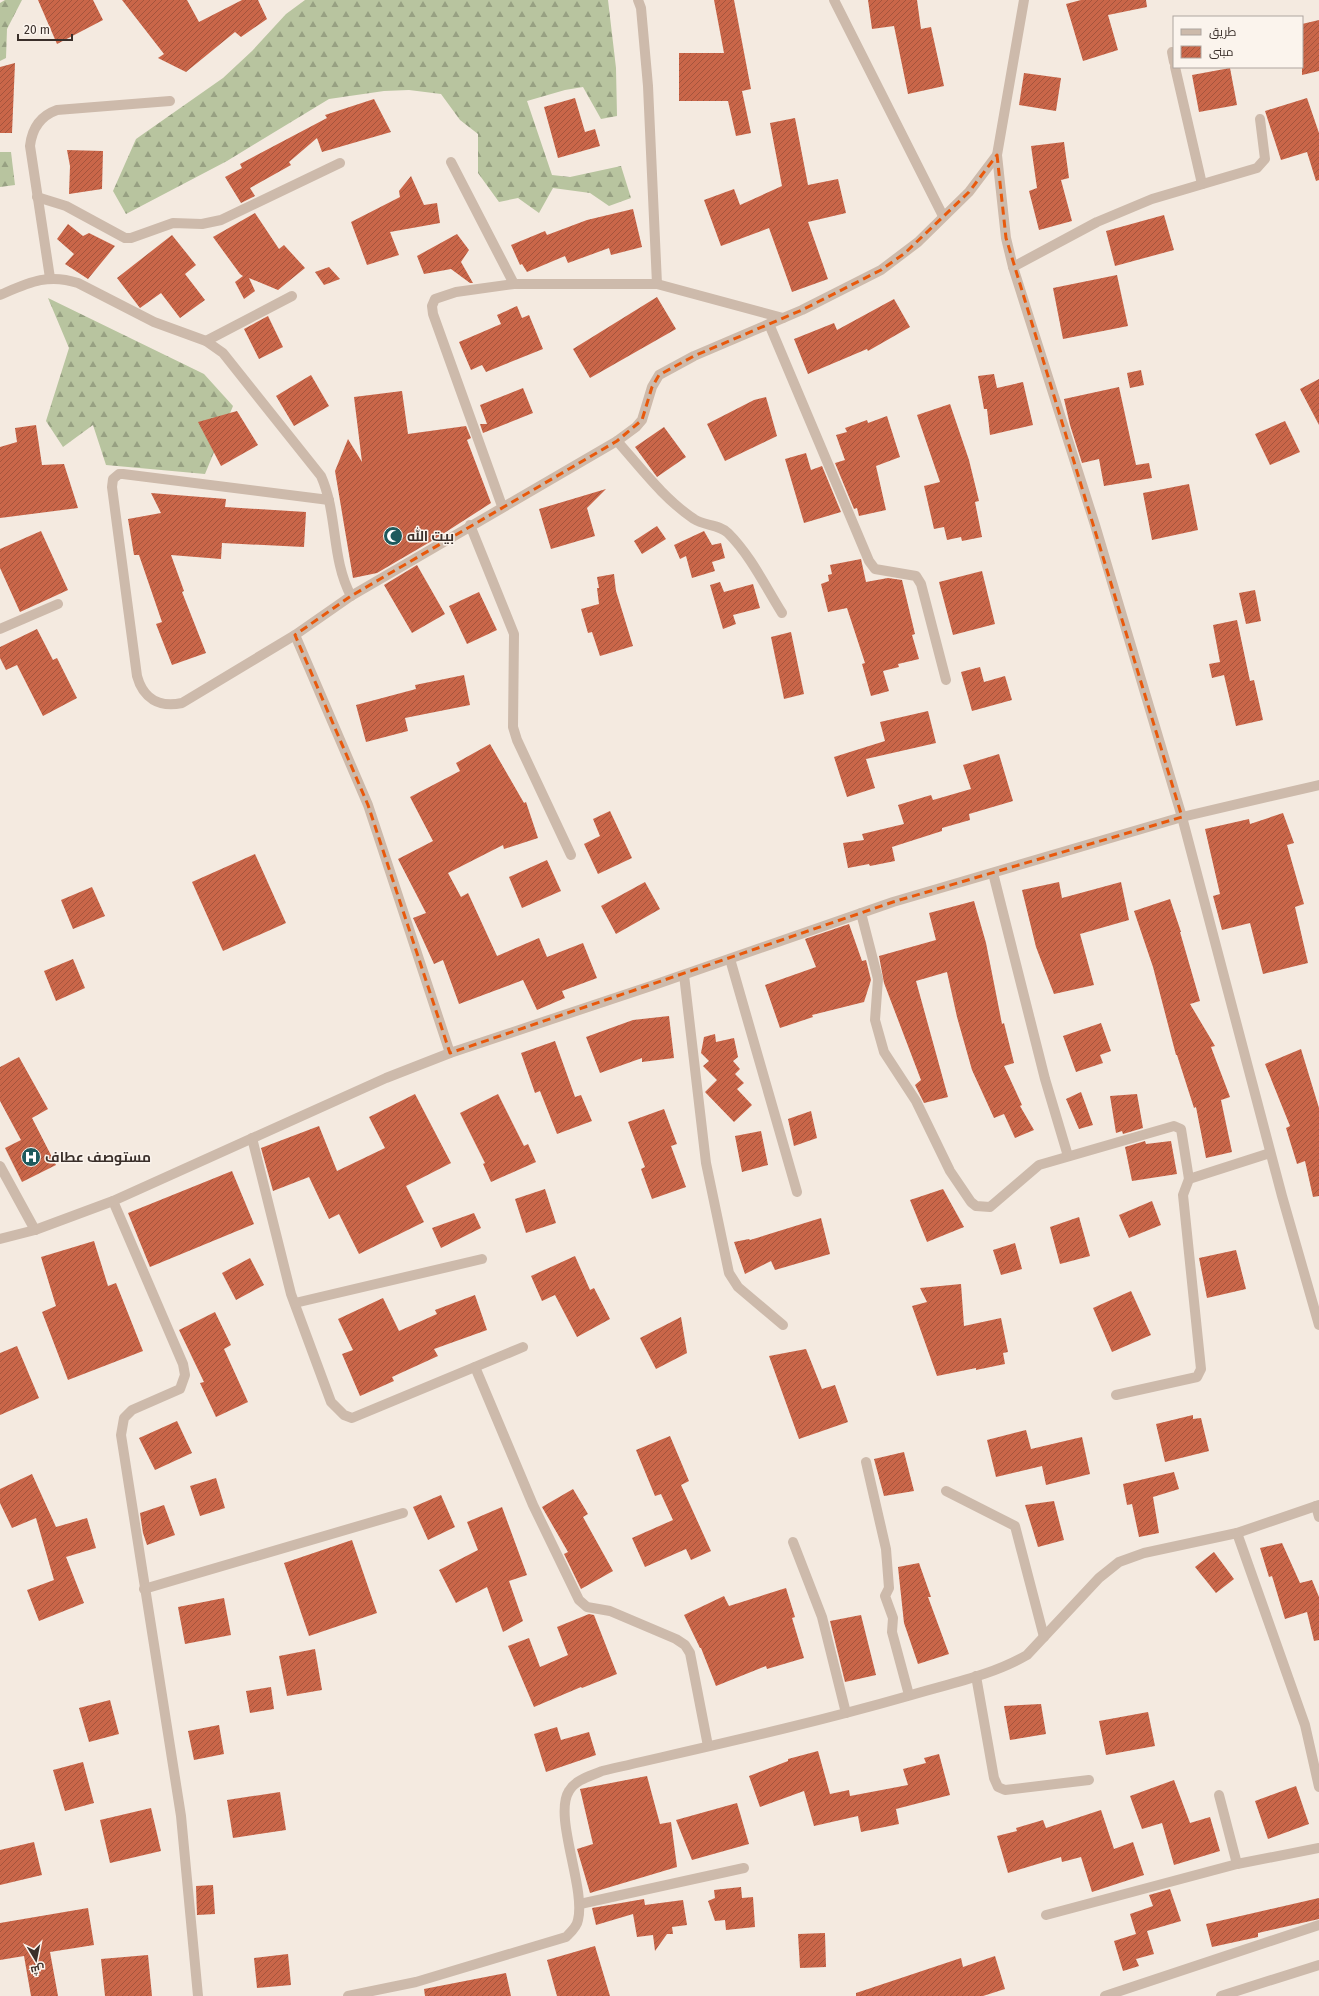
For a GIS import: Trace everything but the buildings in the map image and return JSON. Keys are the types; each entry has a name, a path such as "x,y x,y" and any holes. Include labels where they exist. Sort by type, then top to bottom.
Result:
{"street":[{"path":"638,0 641,8 648,86 657,284"},
{"path":"834,0 943,216"},
{"path":"1024,0 997,155 1006,238 1013,267 1095,525 1182,817 1270,1153 1319,1325"},
{"path":"1175,68 1202,184"},
{"path":"50,278 36,197 30,146 31,136 37,123 48,113 67,109 170,101"},
{"path":"1013,267 1097,222 1152,199 1257,168 1265,159 1260,119"},
{"path":"329,500 123,474 116,476 111,483 137,676 142,689 153,700 162,704 172,705 182,703 295,635 351,596 502,506 617,441 636,427 642,420 650,392 660,375 694,356 783,318 881,270 918,242 969,192 997,155"},
{"path":"451,162 514,284"},
{"path":"36,197 66,206 117,235 125,238 131,238 173,223 202,224 217,222 340,163"},
{"path":"0,295 27,283 50,278 78,283 154,322 206,342 219,350 230,361 317,468 325,484 341,572 351,596"},
{"path":"502,506 433,314 432,306 435,299 446,294 514,284 657,284 783,318"},
{"path":"206,342 292,296"},
{"path":"769,324 869,561 875,569 916,576 921,584 946,680"},
{"path":"617,441 655,485 695,520 727,532 749,557 782,614"},
{"path":"470,525 514,634 513,727 517,740 570,855"},
{"path":"0,629 58,604"},
{"path":"295,635 368,806 450,1053"},
{"path":"0,1239 35,1230 113,1201 386,1078 450,1053 684,975 861,913 1182,817 1319,785"},
{"path":"993,873 1045,1079 1068,1156"},
{"path":"861,913 878,979 875,1020 879,1039 884,1052 916,1101 950,1171 971,1202 976,1206 983,1208 990,1207 1034,1168 1068,1156 1174,1126 1178,1126 1181,1129 1189,1179 1183,1195 1201,1370 1197,1377 1116,1395"},
{"path":"730,958 797,1192"},
{"path":"684,975 706,1163 729,1272 738,1287 783,1325"},
{"path":"252,1138 295,1303 331,1402 344,1415 352,1418 523,1347"},
{"path":"1189,1179 1270,1153"},
{"path":"0,1166 35,1230"},
{"path":"113,1201 183,1364 185,1375 180,1389 132,1410 124,1418 121,1435 144,1589 181,1816 198,1996"},
{"path":"295,1303 482,1259"},
{"path":"475,1367 533,1505 579,1600 587,1607 610,1611 676,1639 687,1649 690,1653 708,1746"},
{"path":"866,1462 886,1549 889,1588 886,1596 893,1618 892,1632 909,1695"},
{"path":"946,1491 1015,1526 1044,1637"},
{"path":"348,1996 416,1982 566,1937 578,1921 580,1904 566,1825 565,1803 569,1791 577,1781 602,1771 846,1713 976,1676 1013,1663 1027,1655 1099,1578 1119,1562 1144,1553 1237,1533 1317,1505 1319,1517"},
{"path":"144,1589 404,1513"},
{"path":"1237,1533 1305,1726 1319,1787"},
{"path":"793,1542 822,1617 846,1713"},
{"path":"976,1676 994,1778 998,1787 1005,1790 1089,1780"},
{"path":"1219,1795 1237,1864"},
{"path":"1046,1916 1237,1864 1319,1848"},
{"path":"580,1904 744,1868"},
{"path":"1105,1996 1319,1925"},
{"path":"1221,1996 1319,1965"}],"highlighted area":[{"path":"997,155 1006,238 1182,817 893,902 450,1053 368,805 295,635 351,596 617,441 642,420 652,387 659,375 694,356 802,310 881,270 905,253 969,192"}],"green space":[{"path":"5,0 22,0 7,29 6,58 0,61 0,3"},
{"path":"305,0 608,0 616,68 617,116 601,119 583,87 565,90 527,101 552,175 570,177 621,166 631,198 609,206 590,193 553,188 539,213 518,198 499,202 478,173 478,134 460,120 441,94 409,90 384,91 329,99 227,161 126,214 113,191 136,139 223,78 252,51 286,14"},
{"path":"0,152 11,152 15,185 0,187"},
{"path":"48,298 204,374 233,406 205,474 106,465 93,425 63,447 46,421 69,348"}],"place":[{"name":"بيت الله","path":"393,536"},
{"name":"مستوصف عطاف","path":"31,1157"}]}
